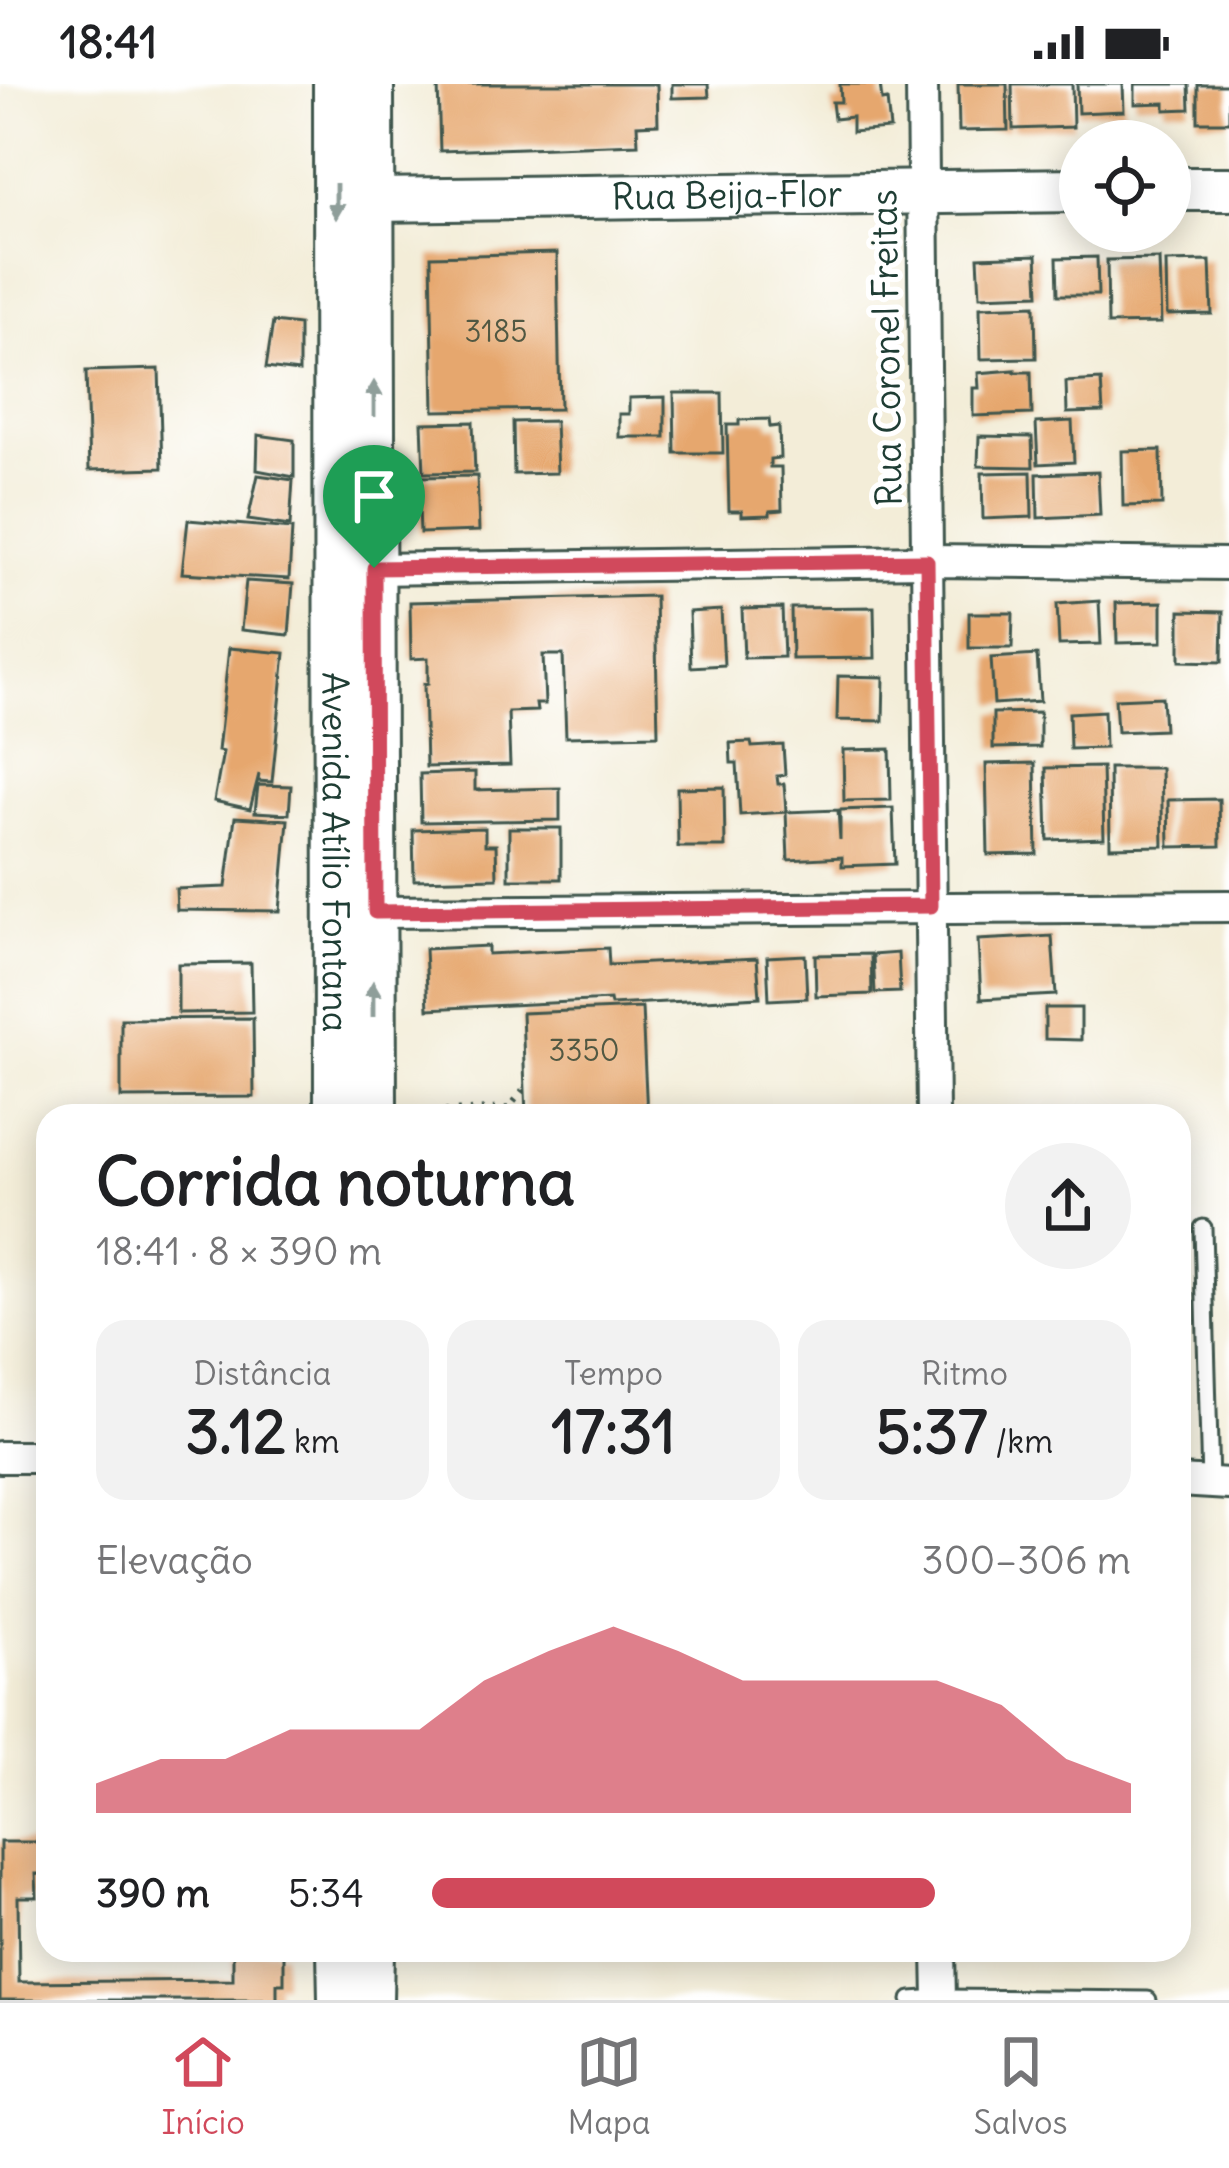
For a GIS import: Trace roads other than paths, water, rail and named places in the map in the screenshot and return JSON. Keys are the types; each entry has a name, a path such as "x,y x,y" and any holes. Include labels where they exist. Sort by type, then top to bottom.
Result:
{"main road":[{"name":"Avenida Atílio Fontana","path":"335,84 362,1104"},
{"name":"Avenida Atílio Fontana","path":"363,1104 375,912 372,84"},
{"path":"1191,189 1229,189"},
{"name":"Rua Beija-Flor","path":"373,200 1059,190"},
{"path":"339,1962 340,2000"},
{"path":"371,2000 372,1962"}],"street":[{"name":"Rua Coronel Freitas","path":"922,84 933,1104"},
{"path":"374,568 927,561 1229,564"},
{"path":"375,912 1229,906"},
{"path":"0,1457 36,1457"},
{"path":"930,1999 937,1962"}],"lane":[{"path":"1203,1228 1206,1483"},
{"path":"930,1999 1148,2000"}]}
